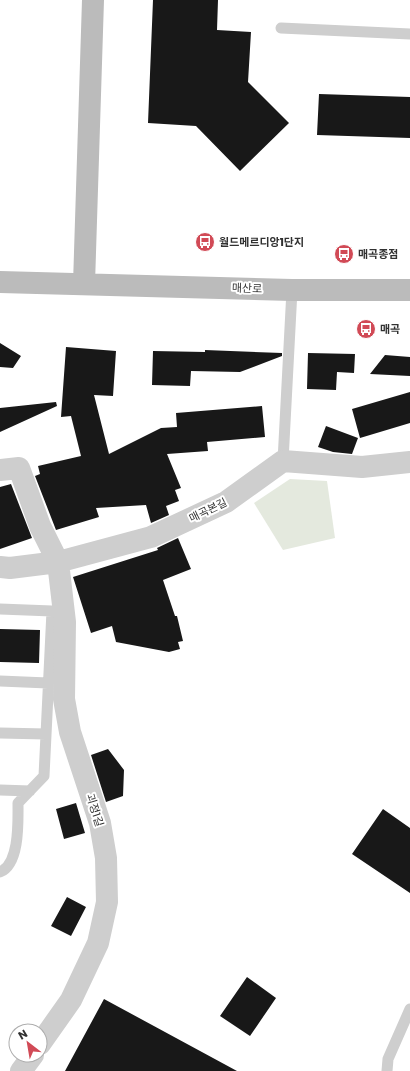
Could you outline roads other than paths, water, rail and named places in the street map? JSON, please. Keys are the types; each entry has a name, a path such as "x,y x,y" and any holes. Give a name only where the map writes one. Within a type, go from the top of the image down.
{"street":[{"path":"84,284 93,0"},
{"name":"매산로","path":"0,282 292,290 410,290"},
{"path":"283,461 362,467 410,462"},
{"name":"매곡본길","path":"0,567 10,568 58,562 151,537 226,502 283,461"},
{"name":"괴정1길","path":"0,470 19,468 40,526 58,562 65,622 64,699 70,732 100,822 106,858 107,902 98,944 71,1000 48,1033"}],"lane":[{"path":"281,28 410,34"},
{"path":"283,461 292,290"},
{"path":"0,609 52,611 44,776 18,803 17,848 4,870 0,872"},
{"path":"0,681 48,683"},
{"path":"0,733 46,734"},
{"path":"0,790 30,791"},
{"path":"388,1071 388,1059 410,1009"}],"place":[{"name":"월드메르디앙1단지","path":"205,242"},
{"name":"매곡종점","path":"344,254"},
{"name":"매곡","path":"366,329"}]}
